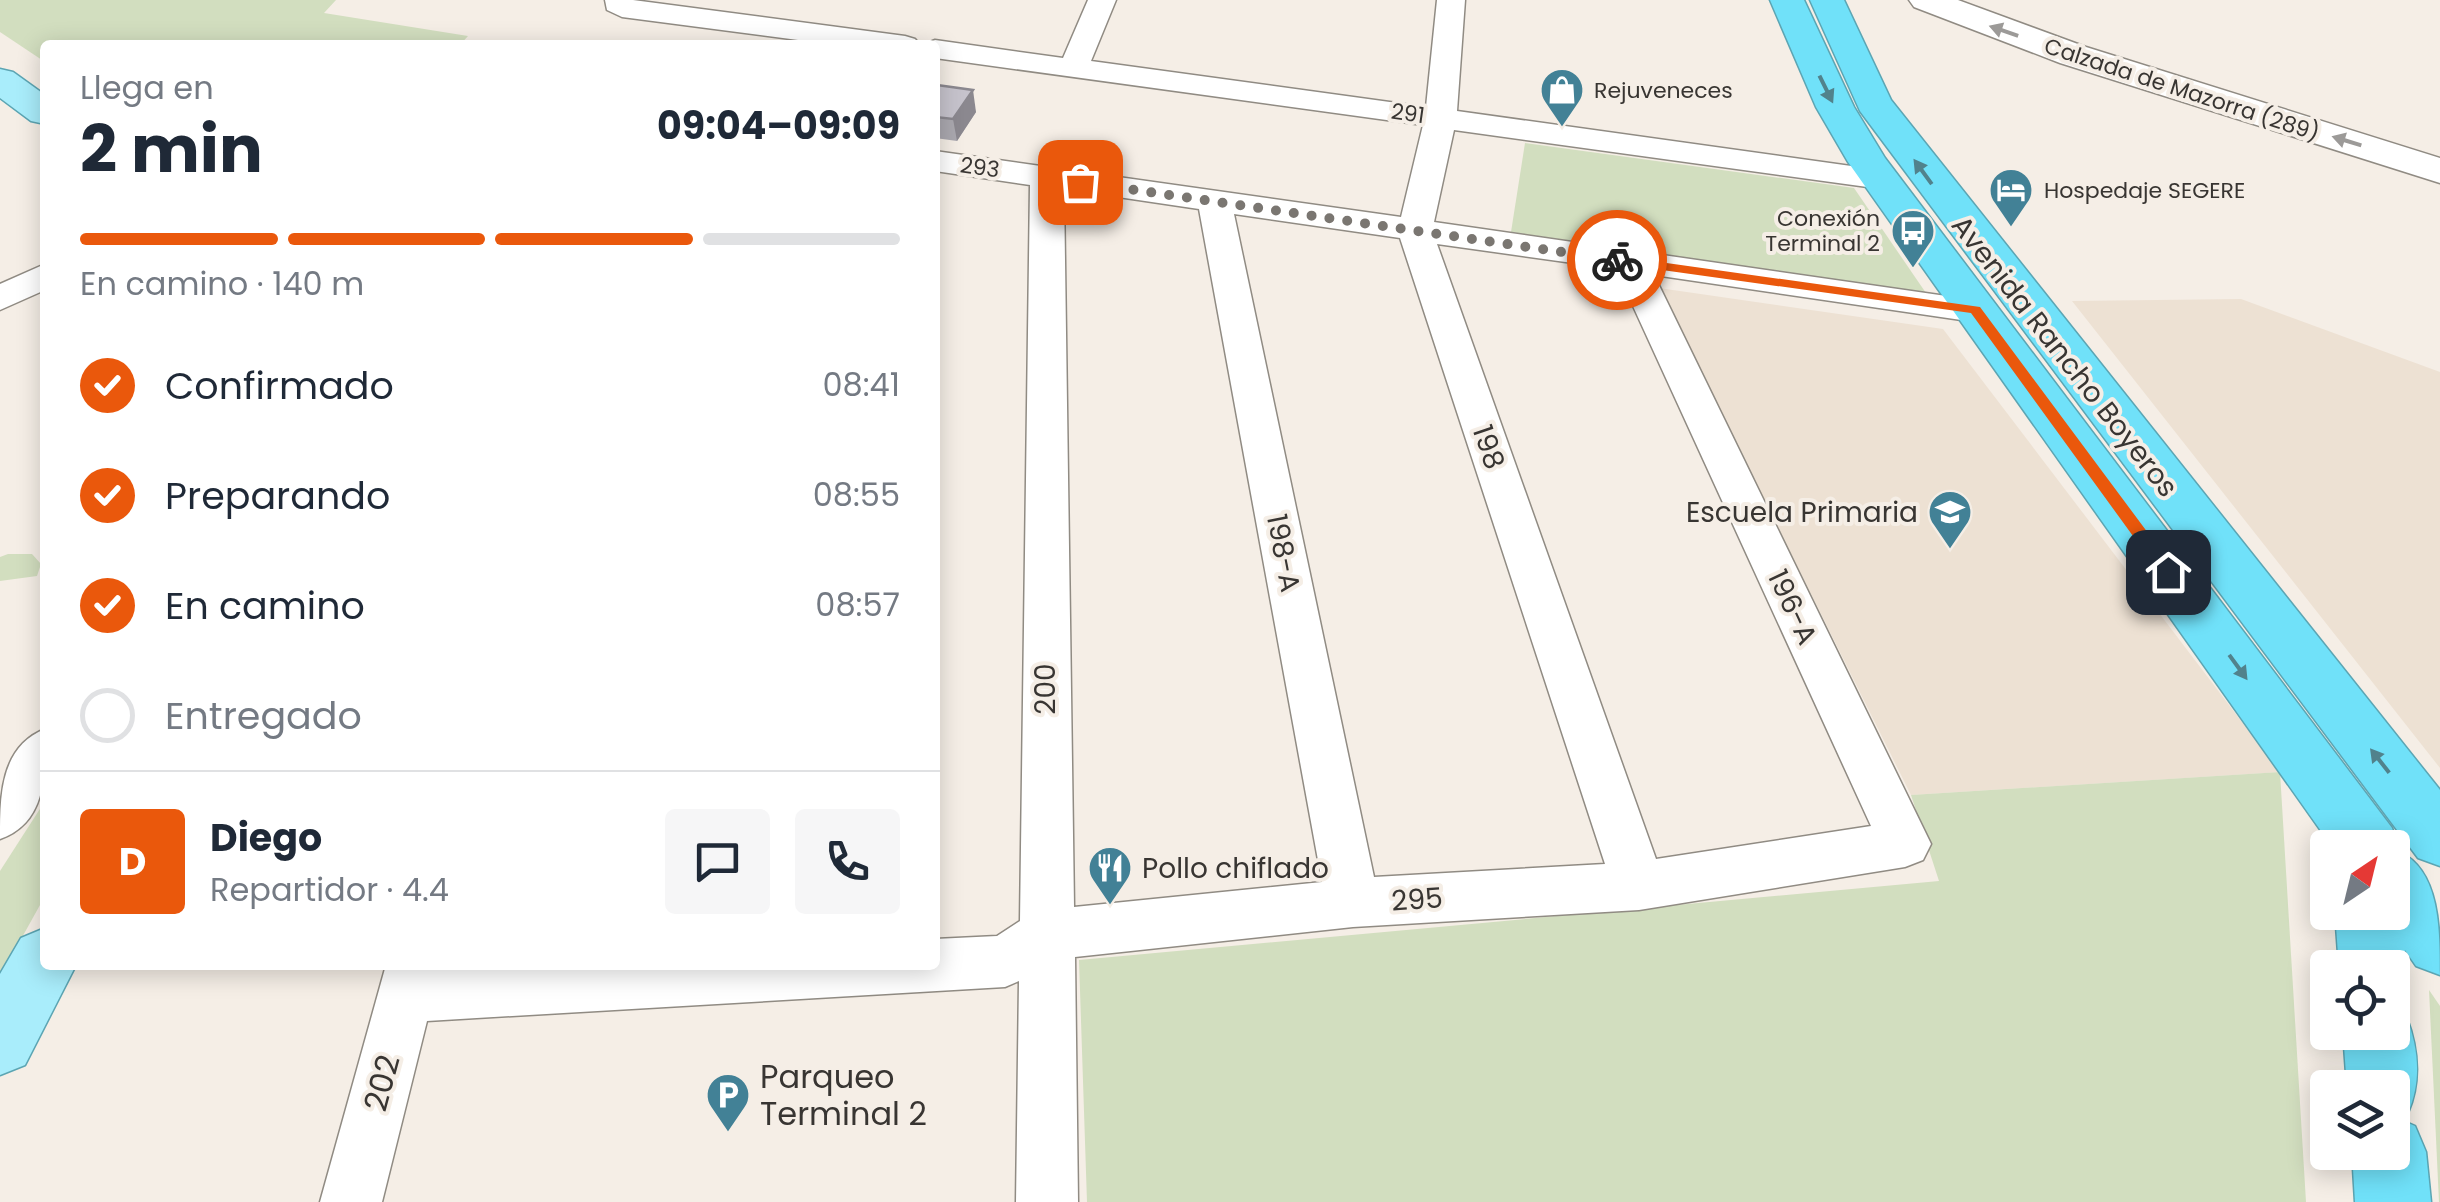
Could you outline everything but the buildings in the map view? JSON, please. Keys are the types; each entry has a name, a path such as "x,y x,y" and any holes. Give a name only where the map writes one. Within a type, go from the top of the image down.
{"highway":[{"name":"Avenida Rancho Boyeros","path":"1786,0 1836,107 1882,179 2356,830"},
{"name":"Avenida Rancho Boyeros","path":"1826,0 1873,103 2440,838"},
{"name":"Avenida Rancho Boyeros","path":"2410,903 2440,944"},
{"path":"2390,1170 2393,1202"}],"main road":[{"path":"0,80 40,109"},
{"path":"0,1041 40,969"}],"street":[{"path":"743,35 770,0"},
{"path":"1074,66 1102,0"},
{"path":"1415,231 1441,118 1451,0"},
{"name":"Calzada de Mazorra (289)","path":"1926,0 2073,55 2440,170"},
{"path":"619,3 743,35 824,40"},
{"name":"291","path":"940,50 1882,179"},
{"name":"293","path":"940,161 1975,310"},
{"name":"200","path":"1047,177 1047,1202"},
{"name":"198-A","path":"1215,202 1353,904"},
{"name":"198","path":"1415,231 1639,886"},
{"name":"196-A","path":"1630,262 1904,844"},
{"path":"0,299 40,279"},
{"path":"0,817 40,757"},
{"name":"295","path":"940,964 1005,961 1045,934 1353,904 1639,886 1904,844"},
{"path":"410,980 726,970"},
{"name":"202","path":"350,1202 410,980"}],"shaded area":[{"name":"Escuela Primaria","path":"1659,288 1943,329 2280,772 1911,795"},
{"path":"2241,299 2440,372 2440,768 2072,301"}],"green space":[{"path":"0,0 336,0 324,13 468,36 464,40 40,40 40,59 0,32"},
{"path":"1525,143 1854,188 1926,293 1511,232"},
{"path":"32,554 40,563 37,576 0,581 0,557"},
{"path":"2280,772 2306,1202 1087,1202 1079,960 1939,881 1911,795"},
{"path":"40,809 40,905 0,977 0,871"},
{"path":"2429,990 2440,1006 2440,1202 2439,1202"}],"way so far":[{"path":"1080,182 1617,260"}],"place":[{"name":"Rejuveneces","path":"1562,128"},
{"name":"Hospedaje SEGERE","path":"2011,228"},
{"name":"Conexión Terminal 2","path":"1913,269"},
{"name":"Escuela Primaria","path":"1950,550"},
{"name":"Pollo chiflado","path":"1110,906"},
{"name":"Parqueo Terminal 2","path":"728,1133"}],"route":[{"path":"1617,260 1975,310 2168,572"}]}
